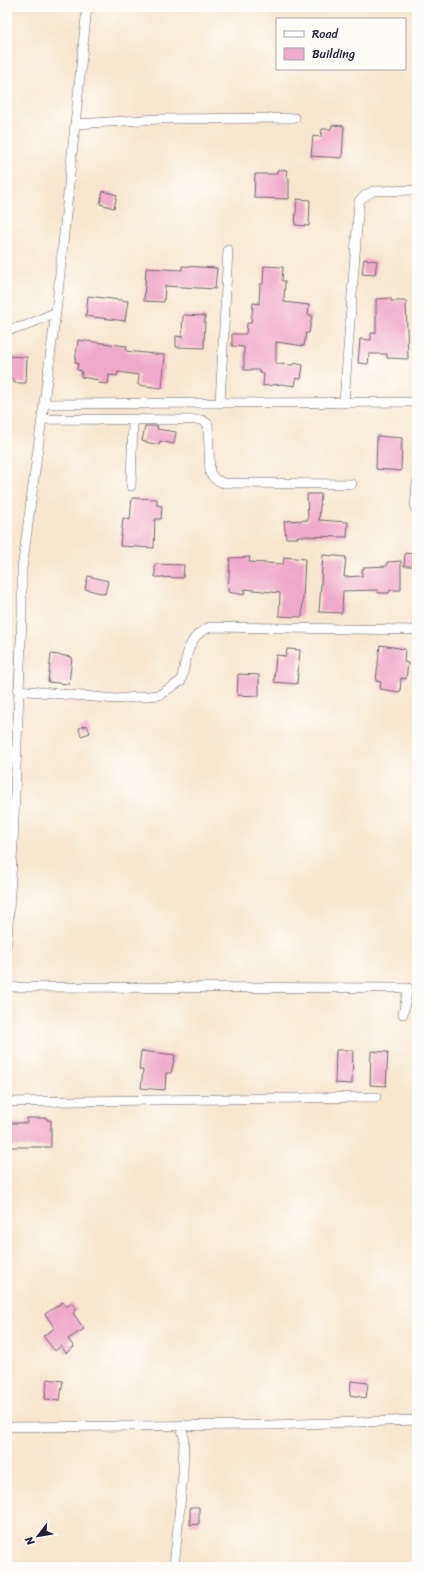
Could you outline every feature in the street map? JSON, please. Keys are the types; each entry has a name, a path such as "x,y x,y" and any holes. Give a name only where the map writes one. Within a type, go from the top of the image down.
{"street":[{"path":"7,942 13,844 22,615 22,569 56,312 87,7"},
{"path":"76,124 159,119 295,118"},
{"path":"344,402 359,201 373,191 417,190"},
{"path":"220,403 228,250"},
{"path":"7,330 25,326 56,312"},
{"path":"44,404 417,402"},
{"path":"42,419 206,421 208,424 210,473 215,479 222,482 352,484"},
{"path":"131,486 133,420"},
{"path":"415,508 417,483"},
{"path":"18,690 116,699 159,695 181,681 192,640 200,631 210,627 417,630"},
{"path":"7,987 408,988 403,1014"},
{"path":"7,1102 376,1097"},
{"path":"7,1427 341,1424 417,1420"},
{"path":"174,1567 183,1474 184,1438 181,1425"}],"building":[{"path":"332,125 344,126 342,158 311,156 313,136 321,137 322,129 331,129"},
{"path":"277,170 287,170 286,178 289,178 289,199 254,198 255,174 277,174"},
{"path":"103,191 117,195 114,208 100,204"},
{"path":"297,199 310,200 309,226 295,225"},
{"path":"364,259 377,261 375,275 362,274"},
{"path":"182,266 217,268 215,289 165,286 164,302 144,301 146,268 182,270"},
{"path":"264,266 283,267 282,281 285,281 284,302 309,305 308,315 312,315 309,333 306,333 304,346 276,342 276,364 293,365 294,363 303,365 301,379 296,378 295,386 282,384 263,386 264,374 260,373 260,370 244,370 244,347 232,346 232,334 246,334 247,323 251,323 253,303 259,304 260,284 263,284"},
{"path":"88,296 128,301 125,321 86,316"},
{"path":"391,298 391,301 406,301 408,359 387,358 387,354 369,354 368,364 358,363 360,339 371,340 371,333 376,333 376,299"},
{"path":"183,315 205,316 204,348 176,347 176,336 182,337"},
{"path":"78,340 127,346 126,351 165,355 162,388 138,385 139,375 118,372 117,376 109,375 108,384 98,383 99,380 81,377 82,371 77,370 78,363 75,363"},
{"path":"7,356 27,357 26,383 14,383 14,379 7,379"},
{"path":"145,426 158,426 157,429 176,432 174,444 160,441 159,445 142,441"},
{"path":"377,436 402,438 401,471 376,469"},
{"path":"307,494 321,494 319,520 348,522 347,537 297,536 298,538 286,538 284,521 308,520"},
{"path":"132,498 157,499 157,505 162,506 161,519 155,519 154,548 120,546 123,518 130,520"},
{"path":"405,553 414,554 413,566 404,566"},
{"path":"323,555 346,557 344,577 362,576 362,569 364,569 364,567 387,566 387,562 401,561 401,590 390,590 389,593 378,593 378,590 343,591 342,613 319,612"},
{"path":"250,557 249,562 283,564 284,557 305,559 302,617 279,616 280,593 245,589 244,595 228,592 230,558"},
{"path":"155,564 184,565 183,578 155,577"},
{"path":"88,576 108,581 105,594 85,589"},
{"path":"380,645 405,649 404,662 408,663 406,679 401,678 400,692 380,689 381,682 376,681"},
{"path":"287,649 300,650 297,684 274,682 276,655 286,656"},
{"path":"51,654 72,657 69,684 48,682"},
{"path":"238,674 259,675 259,696 237,695"},
{"path":"87,725 90,733 81,736 79,728"},
{"path":"336,1050 353,1050 352,1084 335,1083"},
{"path":"141,1051 175,1055 171,1073 166,1073 165,1090 141,1088 143,1070 139,1070"},
{"path":"371,1051 388,1052 386,1086 370,1085"},
{"path":"27,1118 47,1118 47,1120 51,1120 51,1147 10,1147 10,1144 7,1144 7,1123 27,1123"},
{"path":"63,1302 66,1307 72,1303 77,1310 73,1313 84,1329 68,1339 74,1347 66,1353 61,1346 55,1351 43,1336 55,1328 45,1314"},
{"path":"47,1379 63,1381 60,1400 45,1399"},
{"path":"351,1381 368,1383 366,1398 350,1395"},
{"path":"190,1507 199,1507 199,1524 190,1525"}]}
